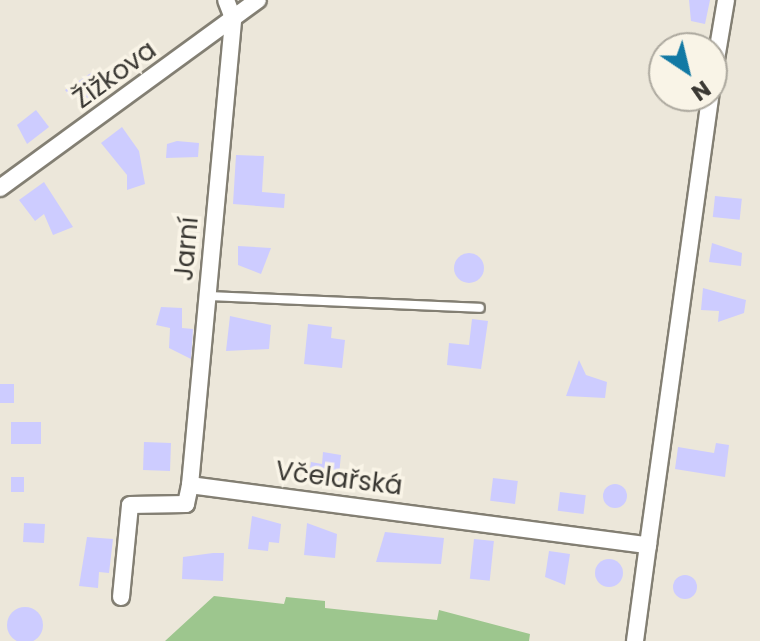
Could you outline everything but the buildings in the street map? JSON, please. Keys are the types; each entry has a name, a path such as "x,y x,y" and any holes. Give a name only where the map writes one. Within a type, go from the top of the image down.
{"street":[{"path":"226,0 233,18"},
{"name":"Žižkova","path":"0,188 258,0"},
{"path":"721,32 726,0"},
{"name":"Jarní","path":"190,485 233,18"},
{"path":"635,641 708,112"},
{"path":"121,597 130,505 186,504 190,485"},
{"name":"Včelařská","path":"190,485 648,545"}],"lane":[{"path":"207,296 480,308"}],"green space":[{"path":"214,596 284,604 286,597 325,601 325,608 437,620 439,610 530,634 529,641 165,641"}]}
